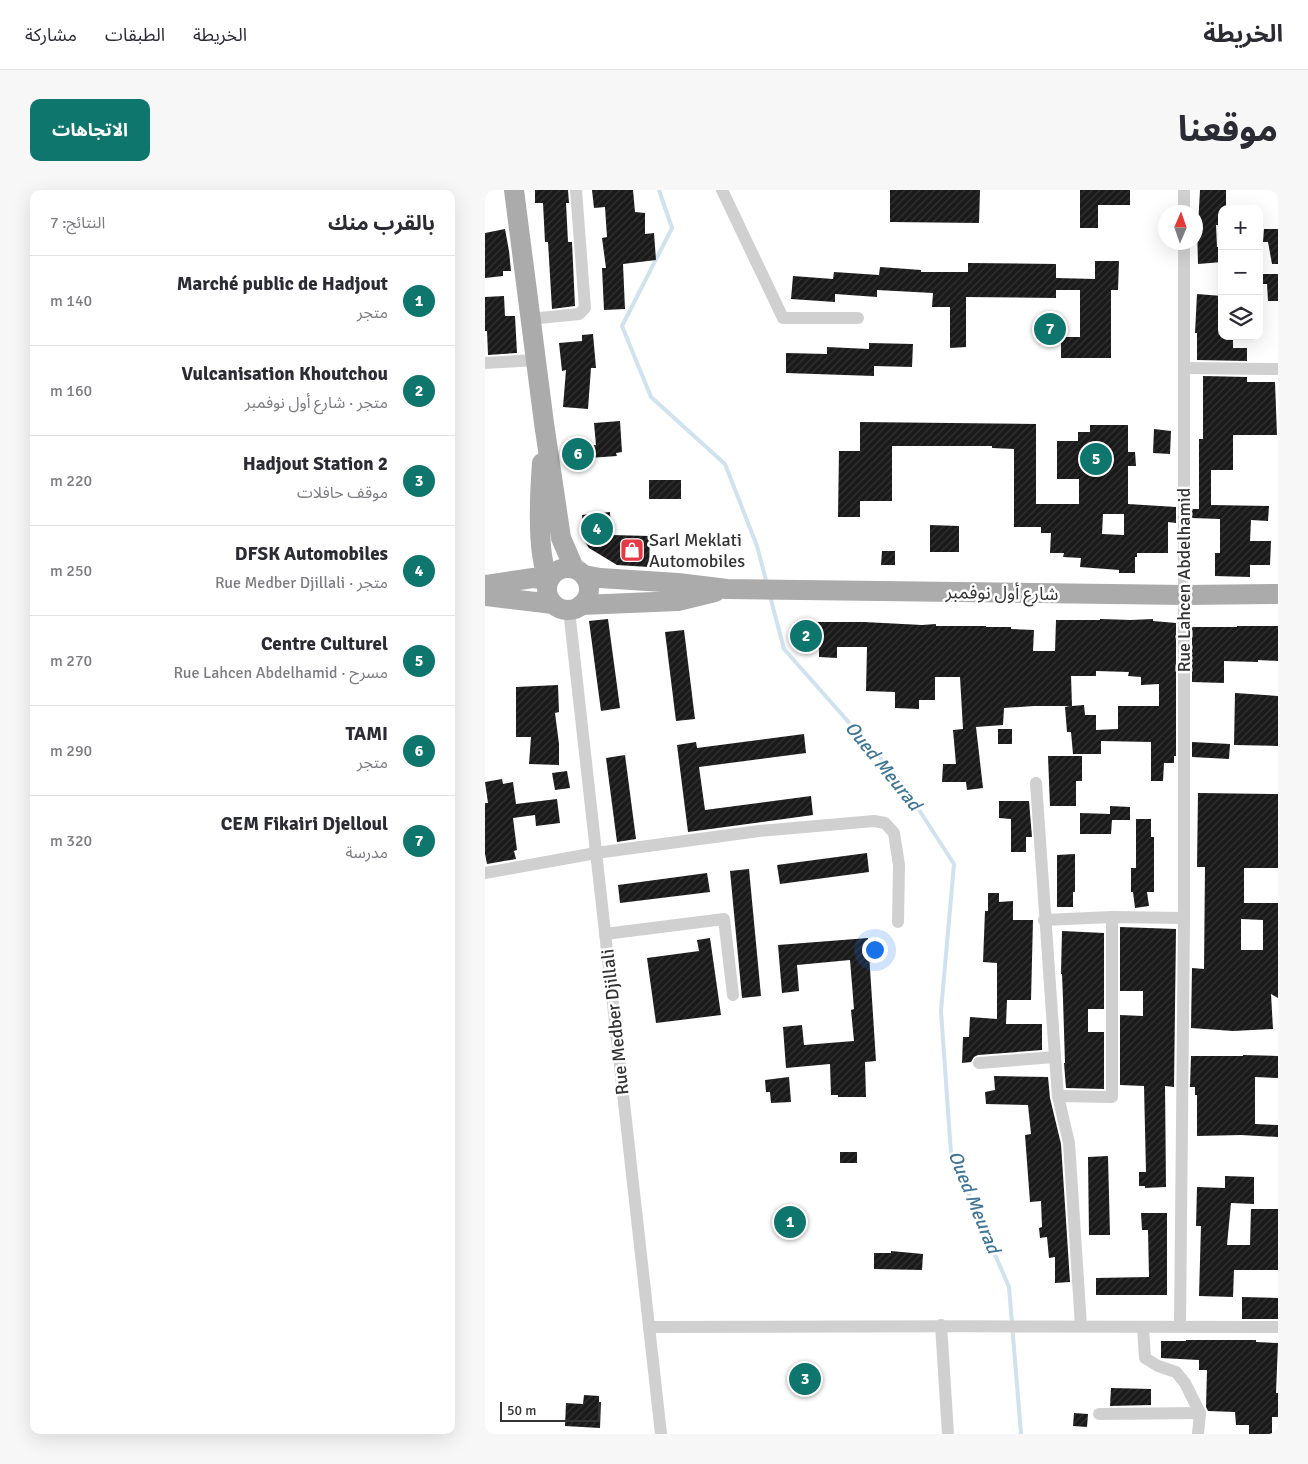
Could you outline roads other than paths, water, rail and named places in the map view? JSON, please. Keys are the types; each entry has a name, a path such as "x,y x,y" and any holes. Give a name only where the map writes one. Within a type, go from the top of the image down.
{"main road":[{"path":"514,190 543,423 561,538 589,587 588,593 568,606"},
{"path":"543,423 540,497 542,551 545,573 549,580"},
{"path":"568,606 547,593 551,575 562,568 599,578 678,583 732,589"},
{"path":"485,585 533,578 549,580"},
{"path":"485,596 568,606 678,601 732,589"},
{"name":"شارع أول نوفمبر","path":"732,589 1185,595 1278,594"}],"street":[{"path":"530,319 579,314 585,308 576,190"},
{"path":"722,190 783,318 858,318"},
{"path":"1184,190 1184,205"},
{"name":"Rue Lahcen Abdelhamid","path":"1180,1326 1184,918 1184,250"},
{"path":"485,363 535,360"},
{"path":"1184,368 1278,369"},
{"name":"Rue Medber Djillali","path":"568,606 661,1434"},
{"path":"1036,782 1044,920 1058,1096 1069,1143 1077,1326"},
{"path":"485,873 596,853 759,831 874,821 885,823 894,833 899,865 898,922"},
{"path":"1058,1096 1111,1096 1111,918"},
{"path":"1044,920 1184,918"},
{"path":"605,934 724,919 733,996"},
{"path":"979,1063 1055,1057"},
{"path":"941,1325 947,1434"},
{"path":"649,1326 1278,1327"},
{"path":"1143,1328 1145,1358 1158,1366 1176,1372 1185,1383 1200,1413 1198,1434"},
{"path":"1099,1414 1200,1413"}],"waterway":[{"name":"Oued Meurad","path":"659,190 672,228 622,326 651,397 725,464 757,546 767,584"},
{"name":"Oued Meurad","path":"770,596 784,649 899,779 954,864 941,1011 951,1153 1009,1287 1021,1434"}],"place":[{"name":"CEM Fikairi Djelloul","path":"1050,329"},
{"name":"TAMI","path":"578,454"},
{"name":"Centre Culturel","path":"1096,459"},
{"name":"DFSK Automobiles","path":"597,529"},
{"name":"Sarl Meklati Automobiles","path":"632,550"},
{"name":"Vulcanisation Khoutchou","path":"806,636"},
{"name":"Marché public de Hadjout","path":"790,1222"},
{"name":"Hadjout Station 2","path":"805,1379"}]}
